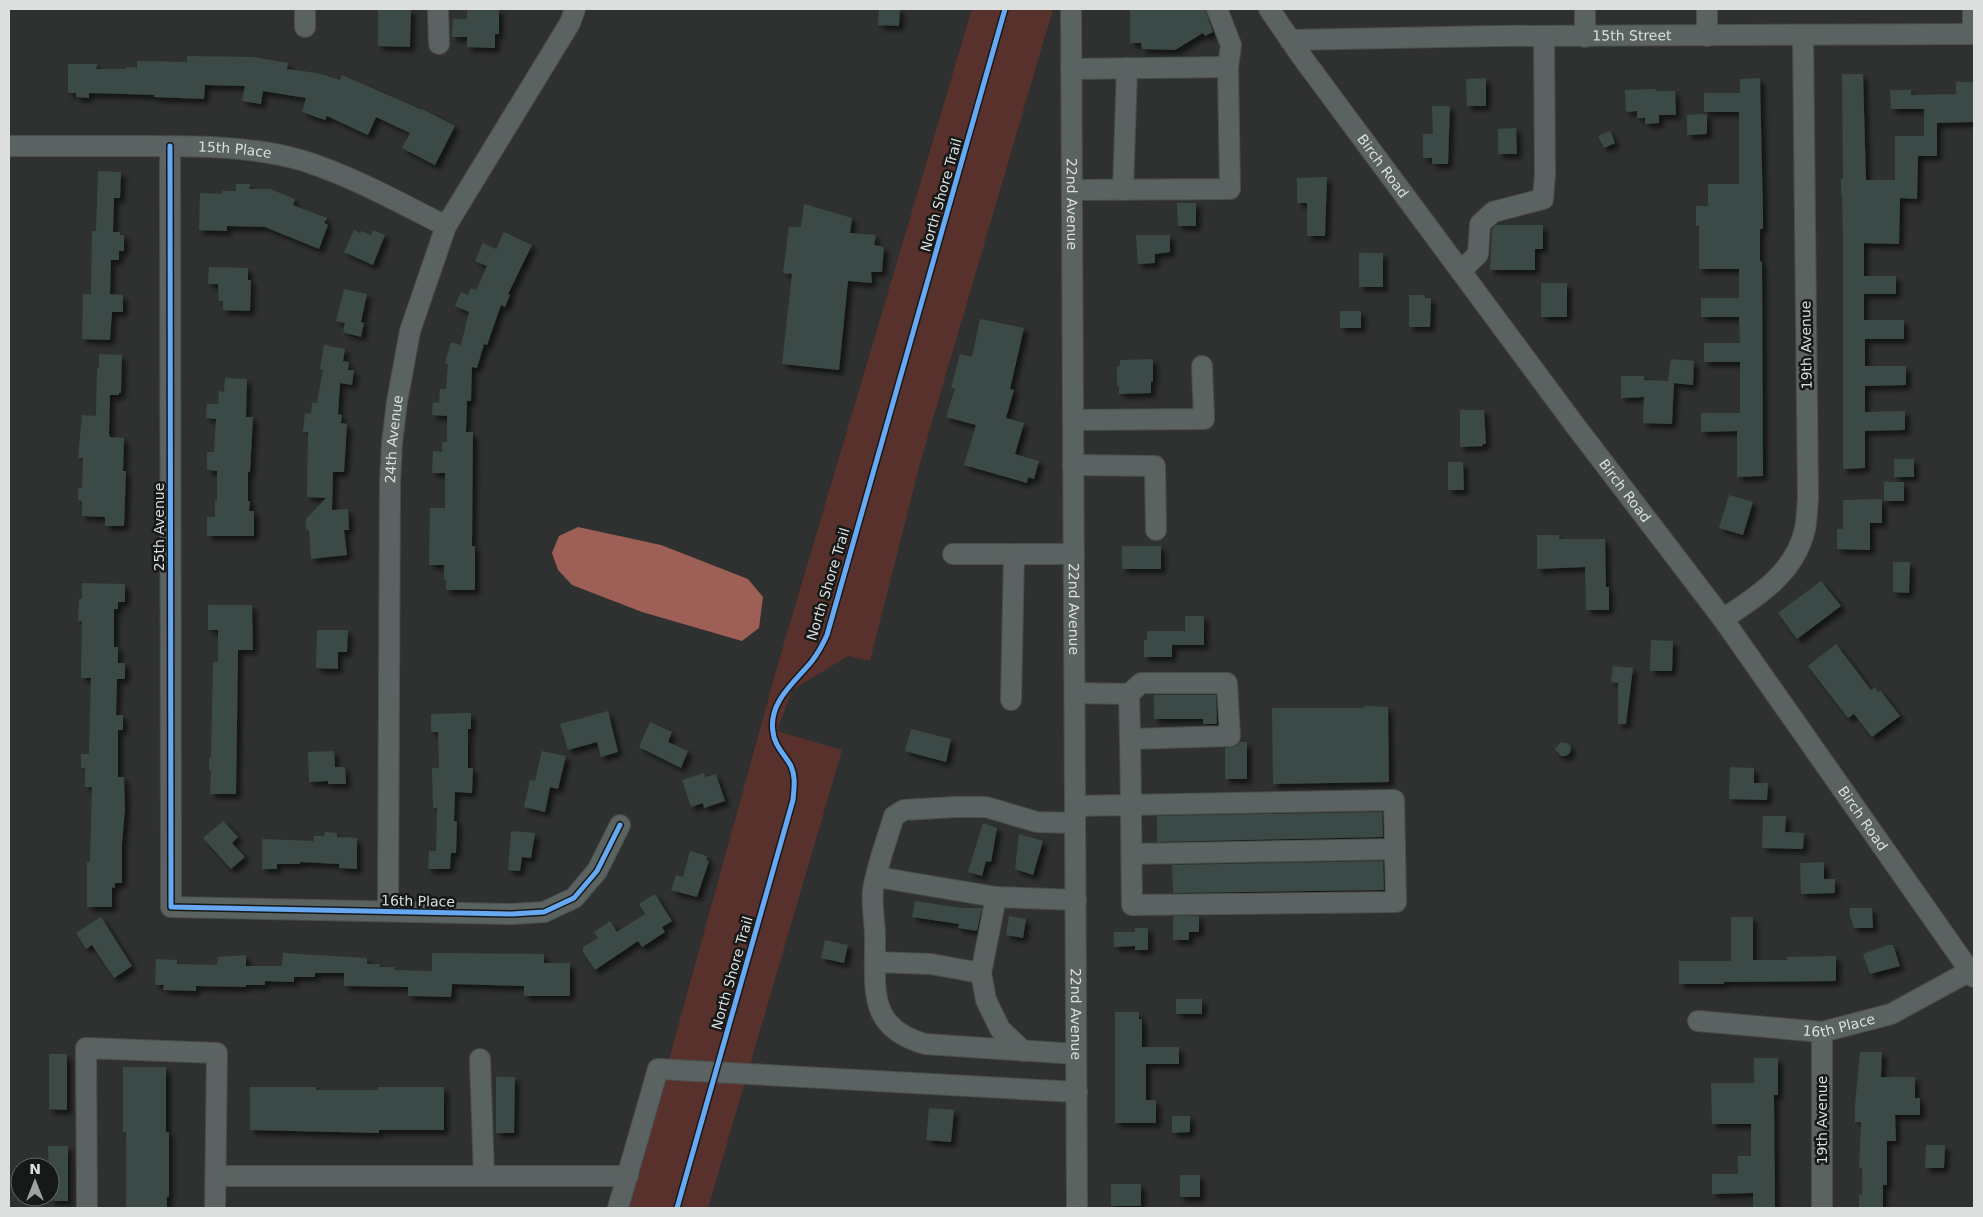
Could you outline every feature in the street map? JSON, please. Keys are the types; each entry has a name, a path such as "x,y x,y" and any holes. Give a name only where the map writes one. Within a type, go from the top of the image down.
{"street":[{"path":"438,9 439,44"},
{"name":"24th Avenue","path":"388,911 392,443 401,375 410,331 446,226 570,23 575,9"},
{"name":"22nd Avenue","path":"1071,9 1077,1208"},
{"path":"1072,190 1230,189 1228,67 1231,45 1217,9"},
{"name":"Birch Road","path":"1270,9 1290,40 1574,424 1723,619 1972,974"},
{"path":"1585,9 1585,37"},
{"path":"1707,9 1707,36"},
{"path":"1973,9 1974,34"},
{"name":"15th Street","path":"1290,40 1544,36 1974,34"},
{"path":"1461,271 1478,254 1480,224 1493,212 1543,199 1545,174 1544,36"},
{"name":"19th Avenue","path":"1723,619 1771,586 1792,559 1804,530 1808,498 1803,36"},
{"path":"1071,69 1228,67"},
{"path":"1123,190 1127,68"},
{"name":"15th Place","path":"9,146 170,146 233,148 271,153 304,161 337,173 446,226"},
{"name":"25th Avenue","path":"170,146 171,907"},
{"path":"1073,420 1204,419 1202,366"},
{"path":"1073,465 1155,466 1156,530"},
{"path":"953,554 1074,554"},
{"path":"1012,700 1014,554"},
{"path":"1075,693 1129,694 1141,684 1227,683 1230,736 1130,738"},
{"path":"1076,1054 926,1044 908,1039 892,1029 881,1013 875,995 873,891 894,816 904,810 986,807 1038,822 1131,805 1394,800 1396,902 1132,905 1132,854 1131,805 1130,738 1129,694"},
{"name":"16th Place","path":"171,907 512,914 544,912 574,898 597,871 620,825"},
{"path":"1132,854 1395,849"},
{"path":"877,877 996,897 1076,900"},
{"path":"996,897 981,972 986,1000 1000,1029 1023,1051"},
{"path":"875,962 932,964 981,972"},
{"name":"16th Place","path":"1698,1021 1822,1032 1891,1014 1972,974"},
{"name":"19th Avenue","path":"1822,1032 1822,1208"},
{"path":"87,1208 86,1048 217,1053 215,1208"},
{"path":"480,1059 484,1176"},
{"path":"618,1208 658,1069 1077,1092"},
{"path":"216,1176 628,1176"}],"shaded area":[{"path":"972,9 1053,9 922,456 870,661 848,656 792,690 777,731 842,750 708,1208 628,1208 780,657"},
{"path":"578,527 661,545 748,579 763,597 759,628 742,641 642,612 572,585 558,570 552,553 559,536"}],"building":[{"path":"378,9 411,9 410,47 378,46"},
{"path":"467,9 499,9 499,34 495,34 495,48 467,47 467,37 452,37 453,19 467,19"},
{"path":"879,9 900,9 899,26 878,25"},
{"path":"1130,9 1205,9 1213,32 1205,36 1203,33 1175,50 1142,49 1141,43 1130,43"},
{"path":"187,56 253,57 288,63 287,69 317,73 340,80 342,75 422,109 455,126 435,165 402,148 410,133 376,117 368,135 327,116 325,120 302,112 306,98 263,91 261,104 242,101 245,86 205,85 204,99 89,93 89,98 76,97 76,93 68,93 68,64 97,64 96,69 126,69 126,67 137,68 137,61 187,62"},
{"path":"1842,74 1863,74 1866,180 1895,180 1895,136 1924,136 1924,109 1891,109 1890,90 1911,90 1911,95 1956,94 1956,82 1974,82 1974,122 1937,123 1937,156 1918,156 1917,199 1900,198 1899,244 1864,243 1864,276 1896,276 1896,294 1864,294 1864,320 1904,320 1904,339 1865,339 1865,366 1906,366 1906,385 1865,386 1865,412 1905,411 1905,430 1865,431 1865,468 1843,469 1843,238 1841,194 1841,179 1843,179"},
{"path":"1486,78 1486,106 1467,106 1466,79"},
{"path":"1760,78 1763,215 1763,229 1760,229 1760,262 1762,261 1763,476 1737,477 1737,431 1701,432 1701,413 1740,413 1740,362 1704,362 1704,343 1740,343 1739,317 1701,317 1701,298 1739,298 1739,269 1699,269 1699,226 1696,226 1696,206 1708,206 1708,184 1739,184 1739,112 1704,112 1704,93 1740,93 1740,79"},
{"path":"1656,89 1656,91 1675,91 1676,115 1659,115 1659,123 1645,124 1645,118 1637,118 1637,111 1626,112 1625,90"},
{"path":"1432,106 1450,106 1448,164 1432,164 1432,158 1423,158 1423,134 1433,134"},
{"path":"1707,114 1707,134 1687,135 1687,115"},
{"path":"1516,128 1517,154 1498,154 1498,129"},
{"path":"1610,131 1615,143 1604,148 1598,136"},
{"path":"98,171 121,172 120,198 114,198 113,232 120,232 120,235 124,235 124,251 119,251 119,260 111,260 110,294 123,295 123,312 112,312 110,340 82,339 83,294 91,294 92,231 96,231"},
{"path":"1327,177 1325,236 1307,236 1307,203 1297,203 1297,178"},
{"path":"236,184 250,184 249,189 270,189 295,199 293,205 327,218 324,223 328,225 319,249 265,227 227,226 227,231 199,230 200,193 222,194 222,191 236,191"},
{"path":"1177,203 1196,203 1196,226 1178,226"},
{"path":"804,204 852,218 850,233 876,235 874,245 884,247 882,272 871,272 872,283 848,281 839,370 782,364 792,274 783,273 789,227 801,227"},
{"path":"1496,225 1543,225 1543,249 1535,249 1535,270 1490,270 1492,230"},
{"path":"354,230 371,235 373,230 385,235 373,265 344,252"},
{"path":"504,232 532,245 508,294 510,295 505,307 501,305 487,345 484,344 477,368 472,367 471,401 467,401 466,432 473,432 472,546 475,546 475,590 446,590 444,565 429,565 430,508 445,508 445,473 432,473 433,451 442,452 442,442 447,442 447,416 432,415 433,402 439,403 440,389 446,389 448,364 445,363 451,342 461,345 469,312 455,306 461,292 468,295 471,288 476,290 487,266 475,261 483,243 496,249"},
{"path":"1136,235 1170,235 1170,252 1155,254 1155,263 1138,264"},
{"path":"1359,253 1383,253 1383,287 1359,287"},
{"path":"209,267 248,268 248,280 251,280 250,311 223,310 223,301 219,301 218,284 208,284"},
{"path":"1541,283 1567,283 1567,317 1541,317"},
{"path":"344,289 367,294 361,322 364,323 361,337 343,332 345,323 336,321"},
{"path":"1409,295 1425,295 1425,298 1431,298 1430,327 1409,327"},
{"path":"1340,311 1361,311 1361,328 1340,328"},
{"path":"980,319 1024,328 1010,389 1014,390 1006,418 1024,423 1015,454 1039,461 1034,479 1028,477 1027,483 964,465 976,425 946,417 955,389 951,388 960,354 972,357"},
{"path":"324,345 345,349 343,361 349,362 348,370 354,370 352,385 340,383 338,414 342,415 341,423 347,424 344,472 333,472 332,510 348,509 349,530 344,530 347,555 311,559 306,519 326,498 307,497 308,432 303,432 305,413 311,414 312,403 317,403 323,370 320,369"},
{"path":"99,354 122,355 121,393 119,395 110,395 109,434 110,437 124,438 123,471 126,471 124,526 105,526 105,517 82,516 82,501 78,500 78,488 82,488 83,458 78,458 82,415 96,416"},
{"path":"1153,359 1151,393 1119,394 1117,366 1120,366 1120,360"},
{"path":"1671,359 1694,361 1693,385 1674,383 1672,424 1643,423 1644,397 1621,398 1621,376 1644,376 1644,380 1668,381"},
{"path":"225,378 247,379 246,417 253,417 250,472 248,472 248,501 250,501 249,511 254,511 254,536 207,536 207,517 215,517 217,471 207,470 207,452 214,452 216,419 206,418 207,404 218,404 219,391 224,392"},
{"path":"1460,410 1484,410 1486,444 1483,444 1483,446 1460,447"},
{"path":"1894,459 1914,459 1914,477 1894,477"},
{"path":"1448,462 1463,462 1464,490 1448,490"},
{"path":"1884,482 1904,482 1904,501 1884,501"},
{"path":"1729,495 1753,502 1743,535 1719,528"},
{"path":"1882,499 1882,523 1870,523 1870,550 1837,549 1837,529 1843,529 1843,500"},
{"path":"1537,535 1559,535 1559,539 1605,539 1606,587 1609,587 1609,610 1586,610 1585,567 1537,569"},
{"path":"1122,546 1161,546 1161,569 1122,569"},
{"path":"1893,562 1910,562 1909,593 1893,592"},
{"path":"1821,581 1841,606 1797,639 1778,613"},
{"path":"82,583 125,584 125,602 118,602 118,609 114,609 114,647 118,647 118,663 125,663 125,679 117,679 116,715 123,715 123,730 118,730 118,777 124,777 125,809 122,844 122,883 115,883 115,888 112,887 112,907 87,907 87,862 90,862 92,787 85,787 85,768 81,768 81,754 89,754 91,678 81,678 82,621 78,621 79,599 82,599"},
{"path":"208,605 252,605 253,650 238,650 236,794 210,794 211,770 209,770 209,758 211,758 213,662 218,662 218,630 208,630"},
{"path":"1185,616 1204,616 1204,645 1172,645 1172,657 1144,657 1144,640 1147,640 1147,631 1185,631"},
{"path":"317,630 348,630 347,652 338,652 338,669 316,668"},
{"path":"1651,640 1673,641 1672,671 1650,671"},
{"path":"1836,644 1871,690 1875,687 1878,692 1880,690 1900,716 1872,737 1854,714 1848,718 1808,666"},
{"path":"1613,666 1633,668 1626,724 1618,724 1618,683 1611,682"},
{"path":"1154,695 1216,695 1217,724 1203,724 1203,719 1154,719"},
{"path":"1364,706 1388,707 1389,782 1273,784 1272,708 1364,708"},
{"path":"608,711 618,752 601,757 597,742 568,750 560,724"},
{"path":"471,713 471,729 468,729 468,768 473,768 472,793 455,792 454,821 457,821 456,853 451,853 450,869 428,869 429,851 436,851 437,808 433,808 432,768 439,768 438,732 431,732 431,714"},
{"path":"650,722 672,732 668,742 688,751 681,768 639,747"},
{"path":"911,729 951,739 946,762 905,751"},
{"path":"1240,742 1247,742 1247,779 1225,779 1225,748 1236,746"},
{"path":"1561,742 1567,743 1571,747 1570,753 1566,756 1561,756 1555,749"},
{"path":"334,751 335,767 345,767 346,784 328,784 328,781 309,782 308,752"},
{"path":"542,751 566,756 558,789 550,787 545,812 524,807 530,780 535,781"},
{"path":"1730,767 1754,768 1754,783 1768,783 1767,800 1729,799"},
{"path":"704,773 705,777 716,774 725,801 704,808 703,803 691,807 682,780"},
{"path":"1382,812 1383,837 1157,842 1157,816"},
{"path":"1763,816 1786,816 1785,832 1804,833 1803,849 1762,848"},
{"path":"223,821 238,837 232,843 245,857 231,869 203,838"},
{"path":"983,823 997,828 991,862 986,861 982,876 968,872"},
{"path":"511,831 535,833 531,858 522,857 520,871 508,870"},
{"path":"325,832 337,833 337,837 357,838 357,869 339,868 339,864 300,862 300,864 277,864 277,869 262,869 262,839 314,841 314,836 324,836"},
{"path":"1019,834 1043,841 1033,875 1015,869"},
{"path":"690,851 707,856 706,860 709,861 697,897 671,890 676,875 683,877"},
{"path":"1383,861 1384,890 1173,893 1172,865"},
{"path":"1824,862 1824,879 1835,879 1835,893 1801,894 1800,863"},
{"path":"655,894 672,921 662,927 665,932 642,947 638,941 595,970 583,952 583,947 598,938 594,932 610,921 617,932 645,914 639,904"},
{"path":"915,901 962,908 982,908 977,931 958,928 959,924 912,917"},
{"path":"1850,908 1872,908 1873,928 1854,928 1850,916"},
{"path":"1009,916 1026,919 1023,938 1006,935"},
{"path":"1173,916 1199,916 1199,932 1189,932 1189,940 1173,940"},
{"path":"101,917 132,966 114,978 92,945 86,949 76,933"},
{"path":"1731,917 1753,917 1753,960 1787,960 1787,957 1836,956 1836,981 1679,984 1679,961 1731,961"},
{"path":"1135,928 1148,928 1148,950 1135,950 1135,946 1114,947 1114,932 1135,932"},
{"path":"825,940 848,945 844,963 821,958"},
{"path":"1893,945 1900,966 1870,974 1863,954"},
{"path":"283,953 367,958 367,964 380,964 379,967 395,967 395,970 432,971 432,953 544,954 544,963 570,963 570,996 524,996 524,986 452,984 451,997 408,996 408,987 344,986 344,973 315,973 315,977 294,977 294,982 265,981 265,985 246,985 246,987 196,986 196,991 163,990 164,985 155,985 156,959 177,960 177,964 217,965 218,957 246,955 246,966 282,966"},
{"path":"1176,999 1202,999 1202,1014 1176,1014"},
{"path":"1115,1012 1139,1012 1139,1019 1142,1019 1142,1047 1179,1047 1179,1064 1146,1064 1146,1100 1156,1100 1156,1123 1115,1123"},
{"path":"1860,1052 1882,1052 1881,1077 1915,1077 1915,1098 1920,1098 1920,1115 1895,1115 1896,1141 1887,1141 1887,1185 1883,1185 1883,1208 1859,1208 1859,1195 1862,1195 1862,1168 1859,1168 1861,1122 1855,1122 1855,1105"},
{"path":"49,1054 67,1054 67,1110 49,1109"},
{"path":"1754,1058 1778,1058 1778,1095 1774,1095 1775,1208 1753,1208 1753,1193 1712,1194 1712,1174 1738,1174 1738,1156 1751,1156 1751,1124 1712,1124 1711,1083 1754,1083"},
{"path":"123,1067 166,1067 166,1132 169,1132 169,1197 167,1197 167,1208 126,1208 126,1132 123,1132"},
{"path":"496,1077 515,1077 514,1133 496,1133"},
{"path":"250,1087 316,1087 316,1090 378,1090 378,1087 444,1087 444,1130 379,1130 379,1133 250,1130"},
{"path":"929,1108 954,1110 951,1142 926,1140"},
{"path":"1172,1116 1190,1116 1190,1132 1172,1133"},
{"path":"1926,1145 1945,1145 1944,1168 1925,1168"},
{"path":"48,1146 68,1146 68,1201 60,1201 60,1157 48,1157"},
{"path":"1180,1175 1200,1175 1200,1197 1180,1197"},
{"path":"1111,1184 1141,1184 1141,1206 1111,1206"}],"cycle path":[{"name":"North Shore Trail","path":"677,1208 793,800 794,774 774,737 773,721 775,711 784,693 814,658 827,635 1005,9"},
{"path":"170,146 171,907 512,914 544,912 574,898 597,871 620,825"}]}
